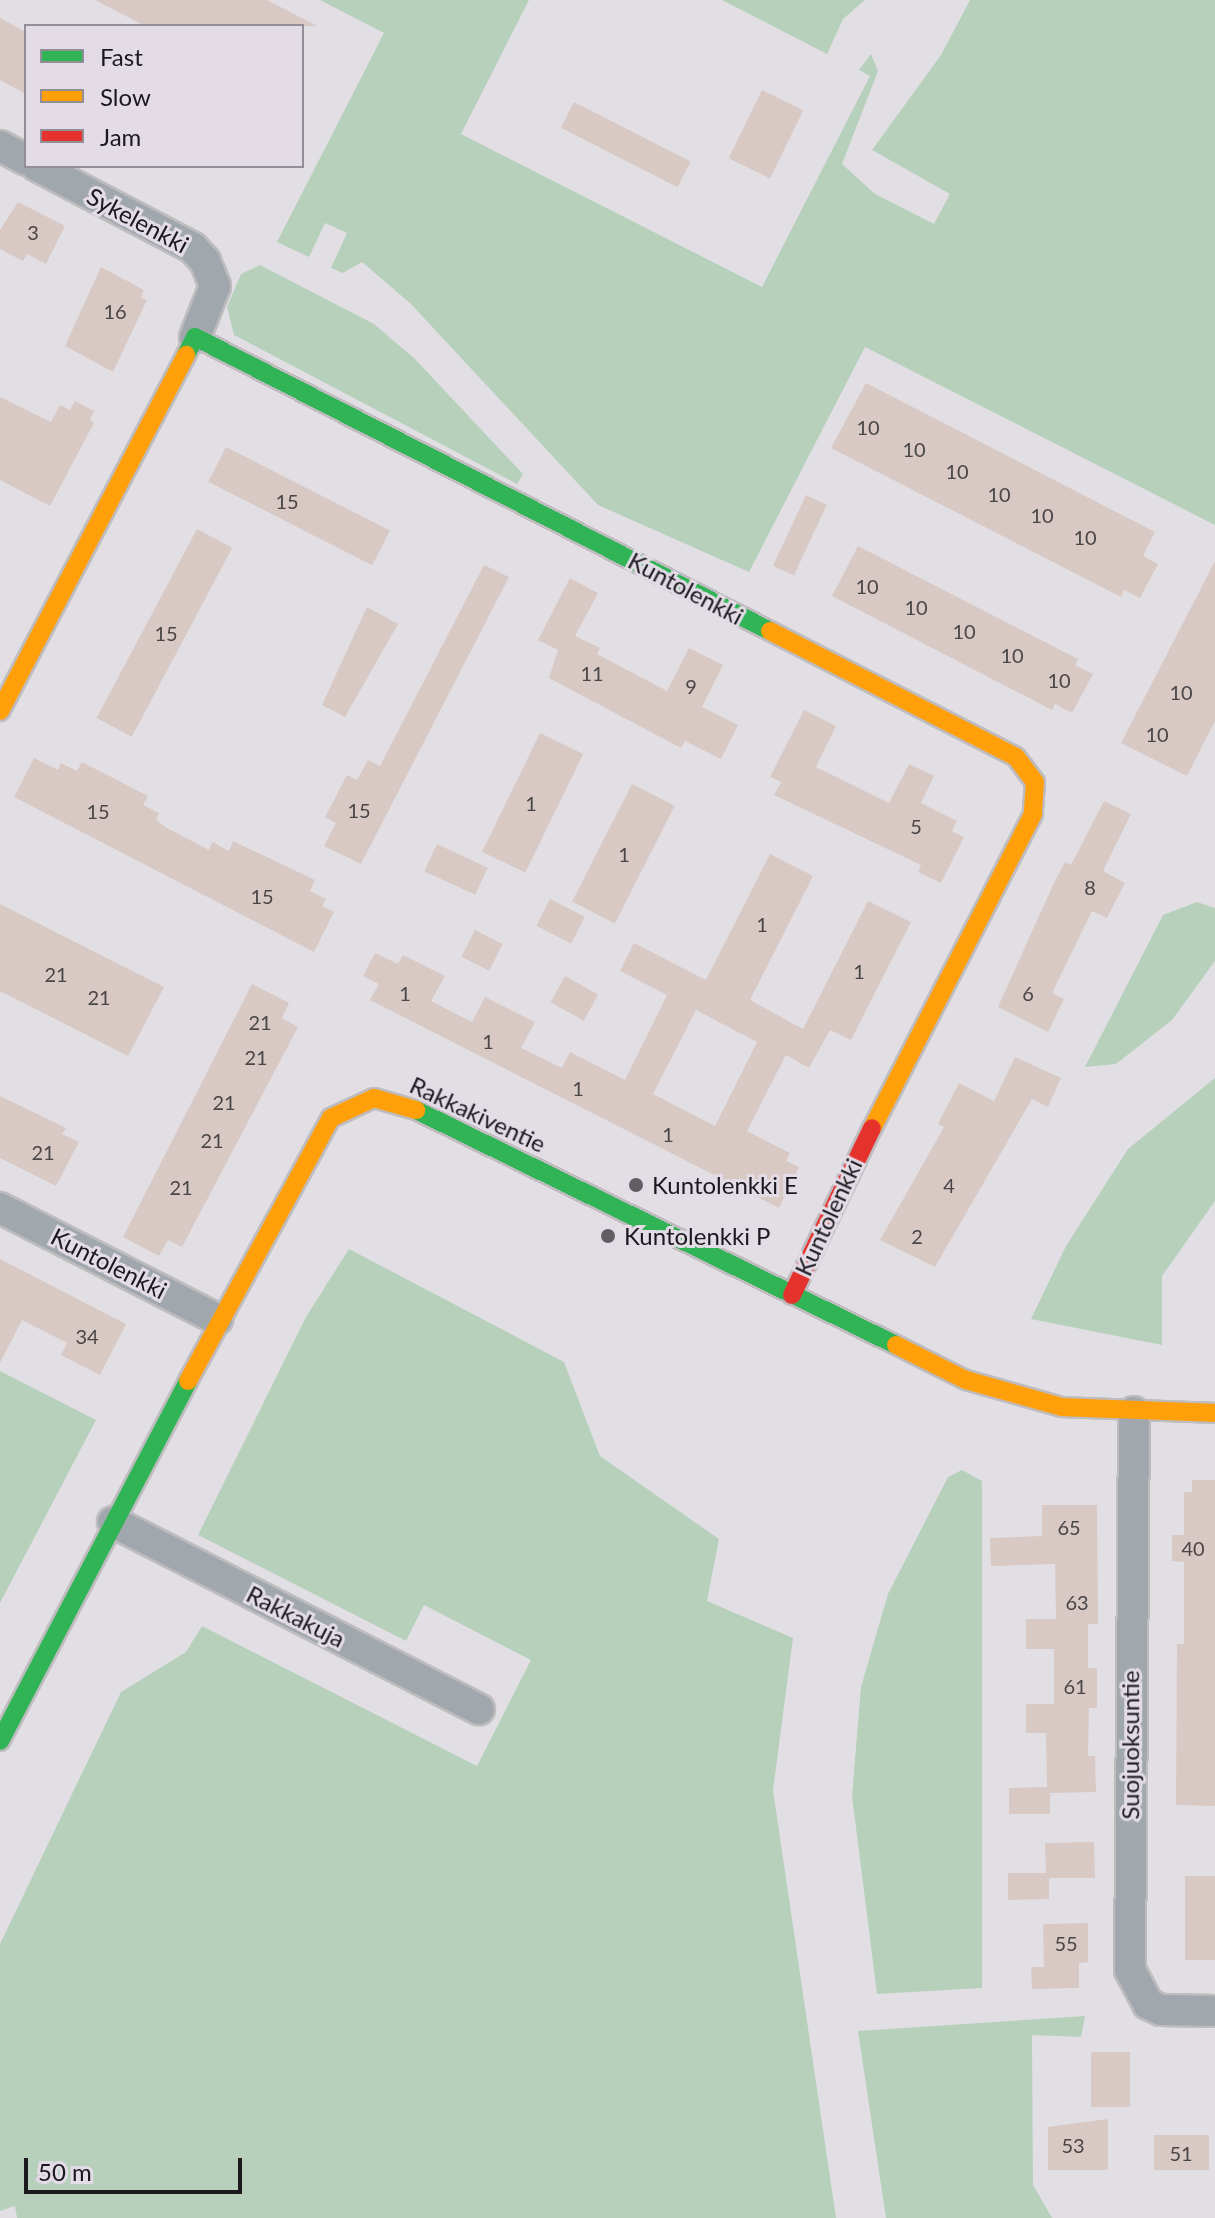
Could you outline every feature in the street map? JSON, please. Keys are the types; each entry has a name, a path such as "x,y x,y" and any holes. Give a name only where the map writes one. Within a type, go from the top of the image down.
{"street":[{"path":"0,146 24,159"},
{"name":"Sykelenkki","path":"41,168 193,248 205,261 215,286 195,337"},
{"path":"0,711 195,337"},
{"name":"Kuntolenkki","path":"195,337 1016,757 1031,773 1037,790 1033,814 818,1234 792,1295"},
{"name":"Rakkakiventie","path":"0,1741 217,1319 331,1118 374,1098 396,1101 460,1129 966,1380 1062,1407 1215,1413"},
{"name":"Kuntolenkki","path":"0,1208 217,1319"},
{"name":"Suojuoksuntie","path":"1134,1412 1130,1970 1148,2004 1161,2010 1215,2011"},
{"name":"Rakkakuja","path":"113,1522 479,1709"}],"green space":[{"path":"320,0 529,0 461,134 762,287 870,76 859,70 871,54 878,71 842,164 875,194 934,224 950,194 872,150 941,55 970,0 1215,0 1215,525 865,347 749,572 598,505 411,304 362,262 343,273 331,268 347,233 325,223 309,257 277,242 384,33"},
{"path":"722,0 865,0 843,19 827,54"},
{"path":"260,265 374,324 415,359 523,474 517,484 234,335 227,307 241,274"},
{"path":"1197,902 1215,908 1215,961 1172,1020 1116,1064 1085,1067 1163,915"},
{"path":"1215,1078 1215,1201 1162,1276 1162,1345 1031,1319 1066,1246 1128,1149"},
{"path":"349,1249 564,1362 600,1456 719,1539 707,1601 793,1638 773,1790 836,2218 17,2218 15,2206 0,2211 0,1944 121,1692 186,1652 202,1626 477,1766 531,1660 424,1605 406,1641 198,1535 306,1317"},
{"path":"0,1371 96,1420 0,1603"},
{"path":"962,1470 982,1481 982,1988 877,1994 852,1796 861,1687 888,1594 948,1477"},
{"path":"1085,2016 1081,2037 1032,2035 1033,2185 1052,2218 886,2218 858,2031"}],"building":[{"path":"95,0 267,0 317,26 304,24 141,24"},
{"path":"0,18 24,31 24,93 0,80"},
{"path":"762,90 803,110 770,178 729,158"},
{"path":"574,102 691,161 678,187 561,128"},
{"path":"18,202 65,226 46,264 27,254 23,261 0,249 0,230"},
{"path":"101,267 144,290 141,298 147,300 113,372 65,346"},
{"path":"866,383 1155,532 1143,556 1158,564 1140,598 1124,590 1121,597 831,448"},
{"path":"0,397 51,422 60,405 70,410 75,401 94,411 90,420 94,423 50,506 0,480"},
{"path":"226,447 390,531 372,565 208,482"},
{"path":"806,495 827,505 794,575 773,566"},
{"path":"197,529 232,548 132,737 97,718"},
{"path":"858,546 1078,659 1075,665 1093,674 1072,713 1055,704 1052,710 832,596"},
{"path":"1215,561 1215,721 1187,776 1121,743"},
{"path":"484,565 509,577 361,864 324,846 336,823 325,817 347,775 357,780 368,760 380,766"},
{"path":"570,578 598,593 575,636 600,648 597,654 667,691 689,648 723,665 702,707 738,725 721,759 685,741 681,748 549,678 558,650 538,640"},
{"path":"367,607 398,624 345,717 322,705"},
{"path":"804,710 836,726 816,767 889,803 909,764 934,776 921,803 957,821 952,831 964,837 941,883 918,872 921,865 774,795 781,782 770,777"},
{"path":"540,733 583,754 525,873 482,852"},
{"path":"34,758 58,770 61,763 77,771 82,762 148,796 143,805 159,813 156,820 209,850 212,842 229,851 233,841 315,880 310,891 326,899 322,906 334,912 314,952 14,797"},
{"path":"632,784 675,806 615,923 572,902"},
{"path":"1104,801 1131,814 1103,871 1125,883 1107,918 1092,911 1052,993 1064,999 1048,1032 998,1007 1053,885 1065,862 1071,865"},
{"path":"437,844 488,868 475,895 424,871"},
{"path":"770,854 813,876 750,1000 803,1029 868,901 911,922 851,1040 830,1030 809,1068 786,1055 747,1131 790,1153 786,1161 799,1167 779,1208 370,1000 379,984 363,976 375,953 398,964 403,955 445,976 431,1001 472,1022 485,997 535,1022 521,1048 562,1068 570,1052 625,1080 667,995 620,971 634,943 706,980","holes":["696,1010 757,1042 715,1126 653,1094"]},
{"path":"550,899 585,917 571,943 536,926"},
{"path":"0,904 164,987 128,1056 0,991"},
{"path":"475,930 503,944 489,971 461,957"},
{"path":"565,976 598,994 584,1021 550,1002"},
{"path":"252,984 289,1003 282,1018 298,1027 182,1247 168,1240 159,1256 123,1237"},
{"path":"1015,1057 1061,1078 1048,1107 1032,1099 935,1267 880,1240 944,1127 938,1124 959,1083 994,1101"},
{"path":"0,1096 66,1128 62,1134 79,1142 56,1186 0,1158"},
{"path":"0,1259 126,1324 100,1375 61,1355 67,1343 22,1320 0,1363"},
{"path":"1192,1480 1215,1480 1215,1806 1176,1805 1177,1644 1184,1644 1184,1562 1172,1561 1172,1535 1184,1535 1184,1492 1192,1492"},
{"path":"1042,1505 1097,1505 1098,1624 1088,1624 1088,1668 1097,1668 1097,1708 1089,1708 1088,1756 1095,1756 1096,1792 1050,1793 1050,1814 1009,1814 1009,1788 1047,1787 1046,1733 1026,1733 1026,1704 1054,1704 1054,1649 1026,1649 1026,1619 1056,1619 1055,1564 991,1566 990,1538 1042,1536"},
{"path":"1094,1842 1095,1878 1049,1878 1049,1899 1008,1900 1008,1873 1046,1873 1045,1843"},
{"path":"1185,1876 1215,1876 1215,1960 1185,1960"},
{"path":"1088,1923 1088,1962 1079,1963 1079,1988 1032,1989 1031,1967 1044,1967 1043,1924"},
{"path":"1091,2052 1130,2052 1130,2107 1091,2107"},
{"path":"1108,2119 1108,2170 1048,2170 1048,2127"},
{"path":"1154,2135 1209,2135 1209,2170 1154,2170"}],"traffic: fast":[{"path":"186,355 195,337 770,631"},
{"path":"416,1110 896,1345"},
{"path":"0,1741 188,1381"}],"traffic: slow":[{"path":"0,711 186,355"},
{"path":"770,631 1016,757 1035,782 1033,814 872,1128"},
{"path":"188,1381 331,1118 374,1098 416,1110"},
{"path":"896,1345 966,1380 1062,1407 1215,1413"}],"traffic: jam":[{"path":"792,1295 872,1128"}],"place":[{"name":"Kuntolenkki E","path":"636,1185"},
{"name":"Kuntolenkki P","path":"608,1236"}]}
